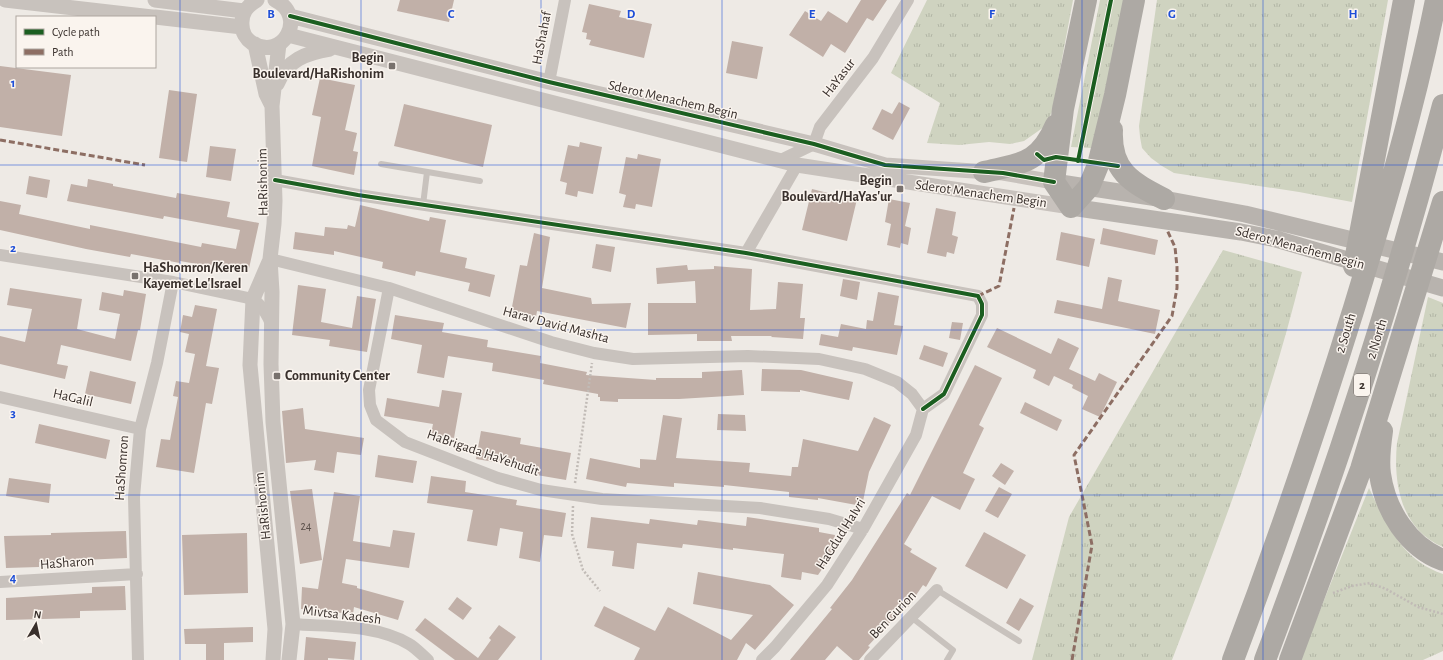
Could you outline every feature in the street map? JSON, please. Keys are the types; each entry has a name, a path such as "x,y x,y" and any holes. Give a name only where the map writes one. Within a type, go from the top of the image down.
{"highway":[{"path":"1086,0 1063,109 1054,182 1071,207 1089,187 1098,164 1115,95 1134,0"},
{"path":"1334,373 1404,0"},
{"name":"2 South","path":"1233,660 1243,636 1307,456 1334,373 1390,190 1413,105 1436,0"},
{"path":"1115,95 1112,139 1113,154 1118,166 1129,179 1164,199"},
{"name":"2 North","path":"1265,660 1332,473 1375,347 1403,252 1443,105"},
{"path":"984,172 1013,165 1037,154 1049,139 1063,109"},
{"path":"1290,660 1361,469 1443,202"},
{"path":"1399,346 1382,430 1380,451 1381,479 1389,506 1398,522 1416,543 1428,553 1443,560"}],"main road":[{"name":"Sderot Menachem Begin","path":"1054,182 1164,199 1299,226 1443,262"},
{"name":"Sderot Menachem Begin","path":"1071,207 1219,228 1302,247 1441,287"}],"street":[{"path":"5,0 143,16"},
{"path":"156,0 244,11"},
{"path":"255,44 248,40 242,27 244,11 250,4 257,0"},
{"path":"275,0 287,9 290,16"},
{"name":"HaShahaf","path":"549,82 564,0"},
{"name":"HaYasur","path":"814,144 820,127 873,58 908,0"},
{"name":"HaRishonim","path":"289,660 293,624 273,422 270,259 274,224 275,180 272,106 283,40 290,29 290,16"},
{"name":"Sderot Menachem Begin","path":"290,16 549,82 814,144 870,162 898,167 984,172 1054,182"},
{"path":"156,17 242,27"},
{"name":"Sderot Menachem Begin","path":"255,44 267,48 283,40 337,47 797,165 1071,207"},
{"name":"HaRishonim","path":"255,44 266,94 272,106"},
{"path":"275,90 281,74 295,60 314,52 337,47"},
{"path":"781,160 814,144"},
{"path":"746,253 797,165"},
{"path":"275,180 358,195 746,253 978,296 982,304 982,315 944,394 923,409"},
{"path":"0,255 173,282 253,298 261,304 272,327"},
{"name":"HaRishonim","path":"270,259 253,298 250,365 275,629 273,660"},
{"name":"Harav David Mashta","path":"270,259 389,288 551,342 594,353 634,358 748,356 820,359 865,369 897,382 912,394 923,409"},
{"name":"HaShomron","path":"138,660 134,497 140,429 157,363 173,282"},
{"name":"HaBrigada HaYehudit","path":"389,288 369,390 370,405 376,420 405,442 498,478 541,490 602,499 760,508 829,519 863,529"},
{"name":"HaGalil","path":"0,397 140,429"},
{"name":"HaGdud HaIvri","path":"762,660 775,647 827,585 863,529 916,435 923,409"},
{"name":"HaSharon","path":"0,582 136,574"},
{"name":"Ben Gurion","path":"870,660 937,590"},
{"name":"Mivtsa Kadesh","path":"293,624 364,629 389,635 409,644 428,660"}],"lane":[{"path":"382,164 480,181"},
{"path":"423,205 426,172"},
{"path":"937,590 1019,641"},
{"path":"911,617 953,650 947,660"},
{"path":"1230,660 1243,636"}],"path":[{"path":"594,353 573,495 572,534 583,570 600,591"},
{"path":"1326,596 1352,586 1370,583 1386,589 1418,607 1443,614"}],"green space":[{"path":"927,0 1073,0 1052,112 1044,127 1024,141 1010,144 989,142 959,145 927,143 940,103 891,73"},
{"path":"1100,0 1124,0 1099,124 1091,148 1071,147"},
{"path":"1157,0 1388,0 1352,202 1299,192 1174,173 1151,158 1142,148 1139,126"},
{"path":"1223,250 1302,272 1275,371 1260,419 1226,516 1172,660 1032,660 1069,517"},
{"path":"1428,297 1443,303 1443,547 1429,539 1418,529 1409,517 1403,504 1399,489 1396,459 1397,443"},
{"path":"1369,488 1389,527 1406,550 1429,568 1443,574 1443,651 1423,660 1300,660"}],"building":[{"path":"400,0 454,0 449,22 397,11"},
{"path":"861,0 887,0 873,21 867,18 845,53 831,44 823,57 789,35 805,11 821,21 828,11 847,23"},
{"path":"589,4 621,11 619,17 652,24 644,58 589,45 591,40 586,39 587,33 582,32"},
{"path":"732,41 763,47 757,79 726,73"},
{"path":"0,66 71,75 62,136 0,127"},
{"path":"320,78 355,85 345,130 357,133 353,151 358,152 354,175 312,166 321,117 312,115"},
{"path":"169,90 197,94 187,162 159,158"},
{"path":"899,102 910,108 893,140 872,129 882,109 892,114"},
{"path":"404,104 492,125 483,167 394,146"},
{"path":"580,142 602,147 593,194 578,191 577,197 565,194 567,183 560,181 568,145 579,147"},
{"path":"210,146 236,149 231,181 206,177"},
{"path":"638,154 661,159 652,207 636,204 635,209 623,207 626,195 619,193 626,157 637,159"},
{"path":"29,176 50,180 47,198 26,194"},
{"path":"88,179 113,184 113,186 176,198 177,193 230,202 227,217 259,223 248,273 131,254 130,257 0,230 0,201 21,205 19,214 90,229 90,225 201,247 202,243 236,249 240,230 164,216 163,219 67,201 71,184 87,187"},
{"path":"812,189 844,197 846,192 858,195 847,241 802,230"},
{"path":"889,199 910,203 905,226 911,228 908,245 901,243 900,248 887,245 891,224 885,222"},
{"path":"360,205 429,221 430,217 446,220 440,252 467,258 465,268 495,275 490,297 468,291 470,283 416,271 415,276 382,268 383,262 334,251 334,255 293,249 295,232 324,236 325,227 347,229 348,225 355,227"},
{"path":"936,208 956,212 952,235 958,237 954,254 947,252 946,257 927,253"},
{"path":"1103,228 1158,240 1155,255 1100,244"},
{"path":"1061,232 1095,239 1089,267 1056,260"},
{"path":"534,233 550,237 542,288 591,298 592,304 631,303 626,328 537,311 536,317 511,312 520,265 527,266"},
{"path":"596,244 615,247 611,272 592,268"},
{"path":"687,265 688,270 714,269 714,266 752,269 750,310 776,309 778,282 803,284 800,318 805,318 803,339 771,337 772,336 731,336 732,341 697,341 697,334 648,335 648,303 696,303 695,281 657,284 656,268"},
{"path":"1108,277 1122,280 1118,301 1160,310 1155,334 1054,313 1057,300 1102,309"},
{"path":"843,279 860,282 857,300 840,296"},
{"path":"298,285 326,289 321,322 352,328 357,296 376,299 367,352 329,346 330,340 292,335"},
{"path":"10,288 82,299 77,329 115,339 120,314 99,310 102,292 123,296 124,290 146,294 140,330 138,330 131,361 61,345 57,364 68,366 65,379 0,364 0,336 25,342 32,309 7,305"},
{"path":"878,292 899,296 894,325 903,326 897,355 853,347 852,351 819,345 821,334 838,337 841,324 866,329 867,320 873,321"},
{"path":"195,305 217,309 206,366 219,368 212,404 206,403 194,473 156,467 161,439 170,440 178,397 173,396 176,381 189,383 195,354 185,352 189,334 180,332 183,315 192,317"},
{"path":"395,315 444,323 442,332 488,340 487,347 541,356 540,363 587,372 586,375 656,380 656,378 702,378 702,372 742,370 744,395 679,399 618,399 618,402 600,401 598,394 543,384 544,380 492,371 493,363 448,356 444,378 417,373 422,345 391,339"},
{"path":"952,322 963,323 960,340 949,338"},
{"path":"997,328 1051,354 1058,338 1079,348 1069,369 1095,381 1099,373 1117,382 1100,417 1082,409 1088,396 1072,388 1073,385 1054,376 1049,386 1033,378 1036,370 987,347"},
{"path":"924,345 948,353 943,367 919,359"},
{"path":"975,365 1002,378 979,425 984,428 963,473 975,479 960,510 932,496 904,544 912,549 910,552 937,568 926,587 923,585 908,607 906,605 868,646 870,647 859,660 853,660 837,646 825,660 790,660 832,609 830,608 852,580 907,493 910,495"},
{"path":"762,369 801,370 853,382 849,400 800,390 800,392 761,391"},
{"path":"90,371 136,382 131,404 85,394"},
{"path":"442,390 462,393 454,438 431,434 433,424 384,416 387,398 439,407"},
{"path":"1025,402 1062,420 1057,431 1020,413"},
{"path":"303,408 305,429 364,438 361,455 337,452 334,473 314,470 316,460 286,463 282,411"},
{"path":"718,414 745,415 746,431 717,430"},
{"path":"663,415 682,418 676,458 750,463 749,472 791,476 792,467 798,467 803,439 858,451 874,417 891,425 869,472 862,506 818,498 818,500 789,497 789,492 724,485 724,487 674,483 674,487 627,483 626,487 586,479 590,458 640,468 640,459 656,460"},
{"path":"39,424 110,440 106,459 35,443"},
{"path":"481,431 521,438 520,444 571,453 566,480 525,473 526,467 476,459"},
{"path":"378,455 417,461 413,483 375,477"},
{"path":"1001,463 1014,471 1005,485 992,476"},
{"path":"431,476 466,481 465,492 517,500 516,505 566,513 562,537 544,535 540,562 519,558 523,532 500,528 497,546 467,541 473,510 427,503"},
{"path":"9,478 51,484 49,503 6,496"},
{"path":"999,487 1012,494 998,518 985,511"},
{"path":"312,489 322,560 300,564 290,491"},
{"path":"334,492 360,496 353,541 390,547 393,530 415,533 409,568 346,559 342,583 357,586 357,588 404,601 398,620 354,607 353,614 301,609 302,587 318,589"},
{"path":"591,517 649,524 650,519 697,525 698,520 746,526 747,517 819,528 819,532 835,535 831,556 818,575 802,572 801,580 781,577 784,554 683,544 682,548 637,543 634,569 612,566 614,551 587,548"},
{"path":"126,531 127,558 39,562 39,567 6,568 4,536"},
{"path":"984,532 1026,555 1007,589 965,566"},
{"path":"247,533 248,593 184,595 182,535"},
{"path":"698,572 770,585 794,605 755,650 746,643 737,660 634,660 640,648 594,626 604,606 655,631 668,607 731,640 753,615 693,604"},
{"path":"125,586 126,610 80,611 80,618 6,620 6,598 92,593 92,587"},
{"path":"457,597 472,608 463,620 448,609"},
{"path":"1020,598 1034,606 1019,631 1006,623"},
{"path":"425,618 478,658 491,640 489,638 499,625 516,637 498,660 455,660 415,630"},
{"path":"253,627 253,642 224,643 224,660 206,660 206,644 185,644 184,629"},
{"path":"306,637 356,642 354,660 328,658 328,660 304,660"}],"marked path":[{"path":"0,140 145,165"},
{"path":"978,296 999,286 1014,208"},
{"path":"1072,660 1092,545 1074,455 1172,316 1177,288 1177,267 1175,247 1167,230"}],"cycle path":[{"path":"1078,161 1111,0"},
{"path":"290,16 549,82 814,144 885,165 1003,173 1054,182"},
{"path":"1037,154 1044,160 1056,157 1118,166"},
{"path":"275,180 358,195 746,253 978,296 982,304 982,315 944,394 923,409"}],"place":[{"name":"Begin Boulevard/HaRishonim","path":"392,66"},
{"name":"Begin Boulevard/HaYas'ur","path":"900,189"},
{"name":"HaShomron/Keren Kayemet Le'Israel","path":"135,276"},
{"name":"Community Center","path":"277,376"}]}
